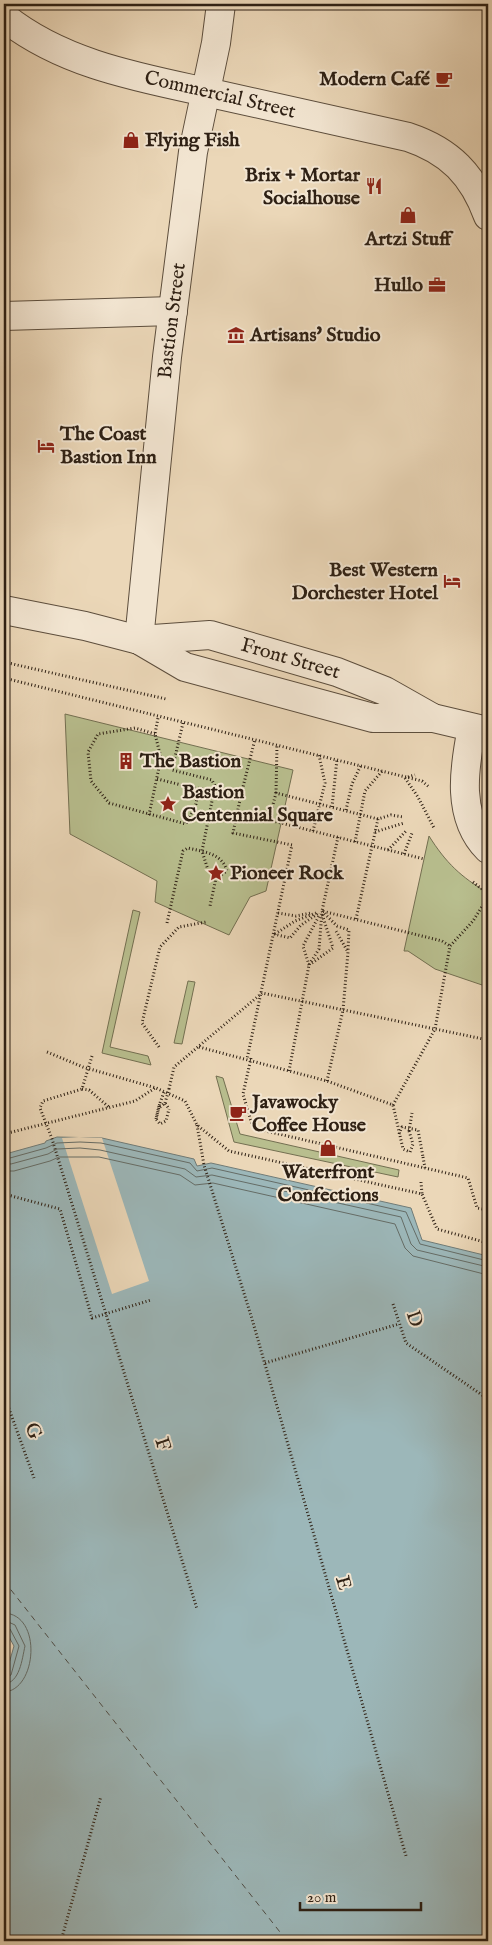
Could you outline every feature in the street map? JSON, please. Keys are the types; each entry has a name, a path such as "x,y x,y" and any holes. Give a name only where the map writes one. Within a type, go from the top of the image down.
{"street":[{"name":"Bastion Street","path":"139,640 173,310 193,152 206,92 221,4"},
{"name":"Commercial Street","path":"4,17 48,45 76,58 144,78 408,137 428,144 444,154 467,173 487,211"},
{"path":"4,316 173,310"},
{"name":"Front Street","path":"4,610 85,626 139,640 185,667 373,718 433,718 480,729"},
{"name":"Front Street","path":"139,640 210,635 337,672 384,690 433,718"},
{"path":"480,729 465,764 466,797 476,837 488,849"}],"path":[{"path":"4,678 422,781 430,788"},
{"path":"175,713 173,721 255,738 277,745 397,773 404,777 418,797 434,829"},
{"path":"149,815 161,758 155,734 158,718"},
{"path":"182,723 172,770 212,780 215,786 202,851 208,870 216,878"},
{"path":"155,734 134,728 98,734 88,752 91,781 109,804 186,824 196,804 199,789"},
{"path":"255,738 233,833 292,845 243,1094 252,1128 468,1178 477,1208 488,1210"},
{"path":"277,745 276,793 269,820 424,859"},
{"path":"313,831 325,783 319,754"},
{"path":"332,807 338,759"},
{"path":"346,810 352,784 361,765"},
{"path":"355,842 365,791 383,769"},
{"path":"404,777 415,775"},
{"path":"157,779 214,792 241,795"},
{"path":"276,793 378,818 403,817"},
{"path":"356,919 378,818"},
{"path":"375,832 404,823"},
{"path":"388,850 407,830"},
{"path":"404,854 412,833"},
{"path":"289,1071 309,965 319,948 322,911 338,837"},
{"path":"167,923 182,851 188,848 202,851 221,859 225,865 227,871 216,878 210,906"},
{"path":"409,1127 414,1144 410,1152 403,1149 393,1106 435,1028 450,946 473,921 488,896 468,878"},
{"path":"278,913 296,916 322,911 442,941 450,946"},
{"path":"274,934 295,921 322,911"},
{"path":"274,934 290,938 301,925 322,911"},
{"path":"322,911 337,926 349,930 343,1010 327,1081"},
{"path":"309,965 303,946 322,911"},
{"path":"309,965 332,948 322,911"},
{"path":"159,1047 142,1023 160,947 179,927 206,922"},
{"path":"336,931 348,952"},
{"path":"262,993 488,1040"},
{"path":"168,1122 166,1125 160,1125 156,1122 156,1118 159,1107 165,1103 174,1067 262,993"},
{"path":"199,1047 327,1081 393,1106"},
{"path":"47,1052 89,1068 156,1088 185,1101 197,1125 229,1151 422,1194"},
{"path":"92,1056 82,1090 89,1090 110,1108"},
{"path":"4,1134 135,1101 156,1088"},
{"name":"F","path":"82,1090 43,1101 40,1108 52,1138 197,1609"},
{"path":"160,1125 156,1119 164,1092"},
{"path":"160,1105 156,1122 164,1124 169,1110 165,1103"},
{"path":"160,1125 168,1122 170,1110"},
{"path":"412,1113 409,1127 413,1144 409,1152 403,1147 399,1134 402,1127 409,1127 418,1130 425,1168"},
{"name":"E","path":"197,1125 204,1165 265,1363 406,1856"},
{"path":"421,1182 422,1194 436,1229 488,1243"},
{"path":"4,1194 60,1209 92,1318 151,1300"},
{"name":"D","path":"393,1304 406,1343 488,1398"},
{"path":"265,1363 400,1324"},
{"name":"G","path":"4,1395 34,1478"},
{"path":"61,1941 101,1796"}],"green space":[{"path":"65,714 293,770 266,891 250,897 229,935 155,902 157,881 70,834"},
{"path":"429,836 455,869 488,893 488,987 435,969 408,951 404,951"},
{"path":"133,910 140,912 110,1047 148,1056 151,1065 102,1053"},
{"path":"188,981 195,982 182,1044 174,1043"},
{"path":"216,1076 223,1078 240,1134 399,1170 398,1177 234,1142"}],"water":[{"path":"57,1137 102,1138 194,1159 197,1166 211,1163 411,1208 422,1240 488,1256 488,1941 4,1941 4,1681 14,1646 4,1628 4,1152 9,1153 45,1143"}],"pier":[{"path":"62,1138 102,1138 149,1281 112,1294"}],"ferry route":[{"path":"4,1581 287,1941"}],"place":[{"name":"Modern Café","path":"444,79"},
{"name":"Flying Fish","path":"131,140"},
{"name":"Brix + Mortar Socialhouse","path":"374,186"},
{"name":"Artzi Stuff","path":"408,215"},
{"name":"Hullo","path":"437,285"},
{"name":"Artisans' Studio","path":"236,335"},
{"name":"The Coast Bastion Inn","path":"46,446"},
{"name":"Best Western Dorchester Hotel","path":"452,581"},
{"name":"The Bastion","path":"126,761"},
{"name":"Bastion Centennial Square","path":"168,804"},
{"name":"Pioneer Rock","path":"216,873"},
{"name":"Javawocky Coffee House","path":"238,1113"},
{"name":"Waterfront Confections","path":"328,1148"}]}
